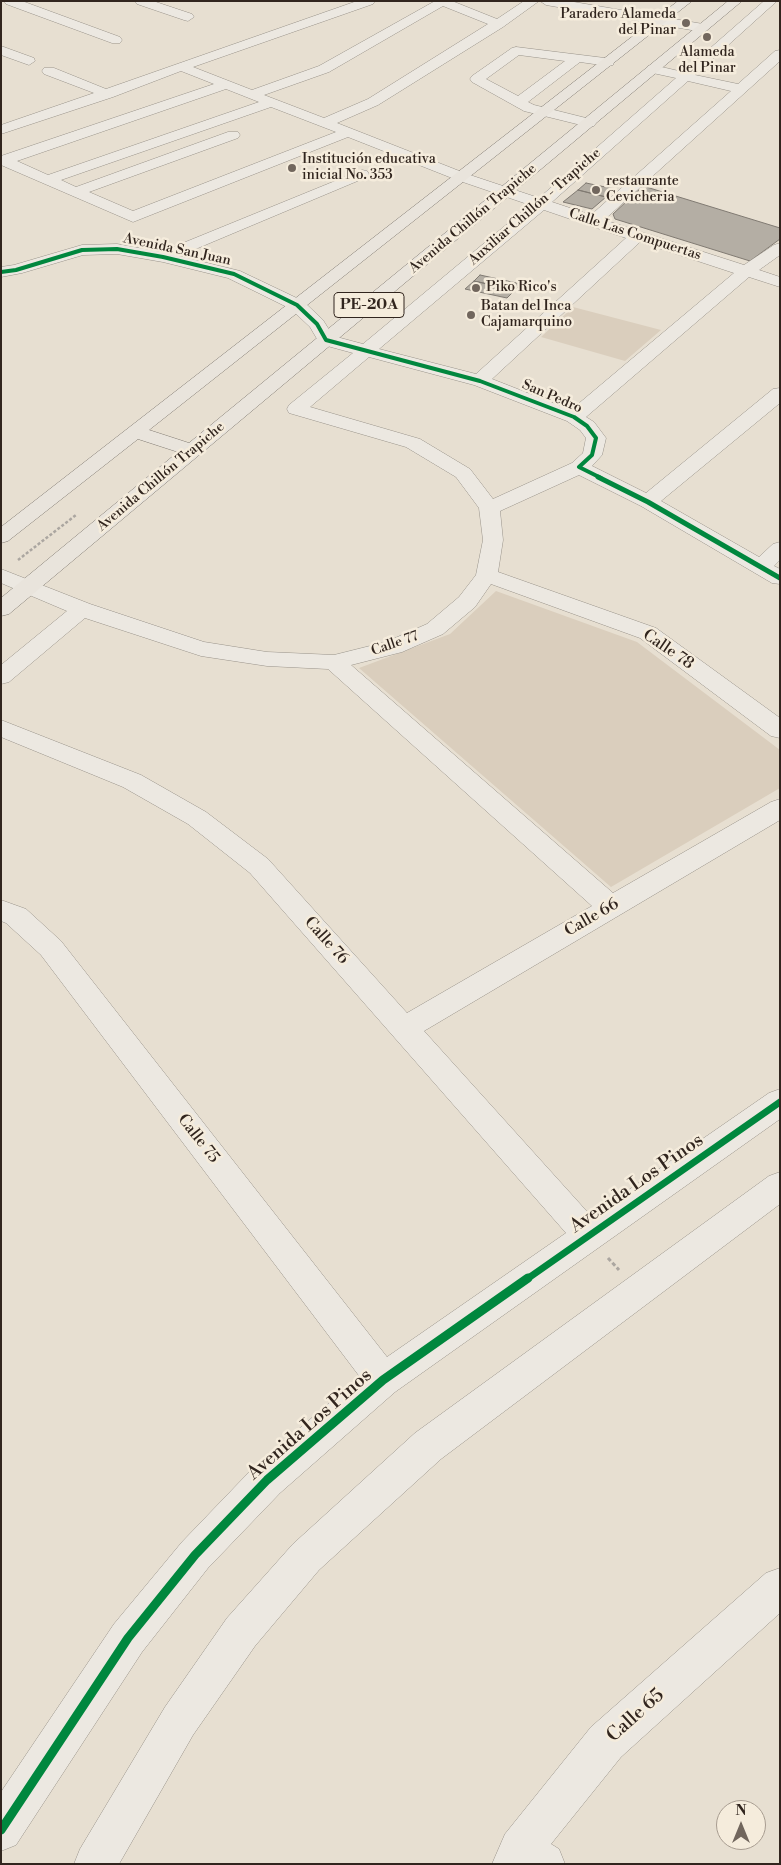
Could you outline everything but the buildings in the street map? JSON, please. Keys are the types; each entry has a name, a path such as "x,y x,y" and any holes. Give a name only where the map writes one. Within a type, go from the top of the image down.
{"main road":[{"name":"PE-20A","path":"1,537 686,1"},
{"name":"Avenida Chillón Trapiche","path":"1,609 736,1"},
{"path":"608,62 654,69"},
{"path":"136,432 193,450"}],"street":[{"path":"10,1 116,40"},
{"path":"141,1 188,17"},
{"path":"1,130 184,68 370,1"},
{"path":"325,122 373,102 533,1"},
{"path":"546,1 703,28"},
{"name":"Auxiliar Chillón - Trapiche","path":"296,409 541,204 771,1"},
{"path":"253,94 324,69 441,2 499,24"},
{"path":"1,50 29,61"},
{"path":"589,123 529,108 477,79 516,51 608,62"},
{"path":"594,221 780,54"},
{"path":"537,66 552,56"},
{"path":"518,102 576,59"},
{"name":"Calle Las Compuertas","path":"184,68 462,176 541,204 780,282"},
{"path":"654,69 741,89"},
{"path":"49,71 108,94"},
{"path":"500,92 515,82"},
{"path":"3,161 227,84"},
{"path":"47,180 272,102"},
{"path":"279,118 298,112"},
{"path":"76,192 242,132"},
{"path":"3,161 133,217 350,132"},
{"path":"163,257 362,174"},
{"path":"480,381 637,236"},
{"path":"574,417 746,272 780,248"},
{"name":"Avenida San Juan","path":"1,272 16,270 82,250 117,249 163,257 234,274 297,305 317,324 326,340"},
{"name":"San Pedro","path":"326,340 480,381 574,417 587,426 596,438 592,455 580,467"},
{"path":"648,502 776,400"},
{"name":"Calle 77","path":"1,575 82,609 201,649 267,659 334,662 394,647 435,629 467,602 487,576 493,540 488,508 463,473 413,443 296,409"},
{"path":"488,508 580,467 648,502 771,572 780,548"},
{"name":"Calle 78","path":"487,576 648,633 780,730"},
{"path":"1,677 82,609"},
{"path":"334,662 611,907"},
{"name":"Calle 76","path":"1,728 132,781 197,818 259,866 589,1236"},
{"name":"Calle 66","path":"404,1029 780,808"},
{"name":"Calle 75","path":"1,910 16,916 51,948 384,1380"},
{"name":"Avenida Los Pinos","path":"1,1830 128,1638 195,1555 267,1480 384,1380 780,1102"},
{"path":"95,1864 178,1721 241,1632 306,1557 428,1446 780,1186"},
{"name":"Calle 65","path":"526,1859 606,1742 774,1600"}],"path":[{"path":"589,1236 638,1291"}],"shaded area":[{"path":"573,307 661,330 625,361 541,337"},
{"path":"496,591 637,642 780,750 780,788 611,887 359,668 450,634"}],"cycle path":[{"path":"1,272 16,270 82,250 117,249 163,257 234,274 297,305 317,324 326,340 480,381 574,417 587,426 596,438 592,455 579,467 648,502 780,578"},
{"path":"1,1830 128,1638 195,1555 267,1480 383,1380 780,1102"}],"place":[{"name":"Paradero Alameda del Pinar","path":"686,23"},
{"name":"Alameda del Pinar","path":"707,37"},
{"name":"Institución educativa inicial No. 353","path":"292,168"},
{"name":"restaurante Cevicheria","path":"596,190"},
{"name":"Piko Rico's","path":"476,288"},
{"name":"Batan del Inca Cajamarquino","path":"471,315"}]}
